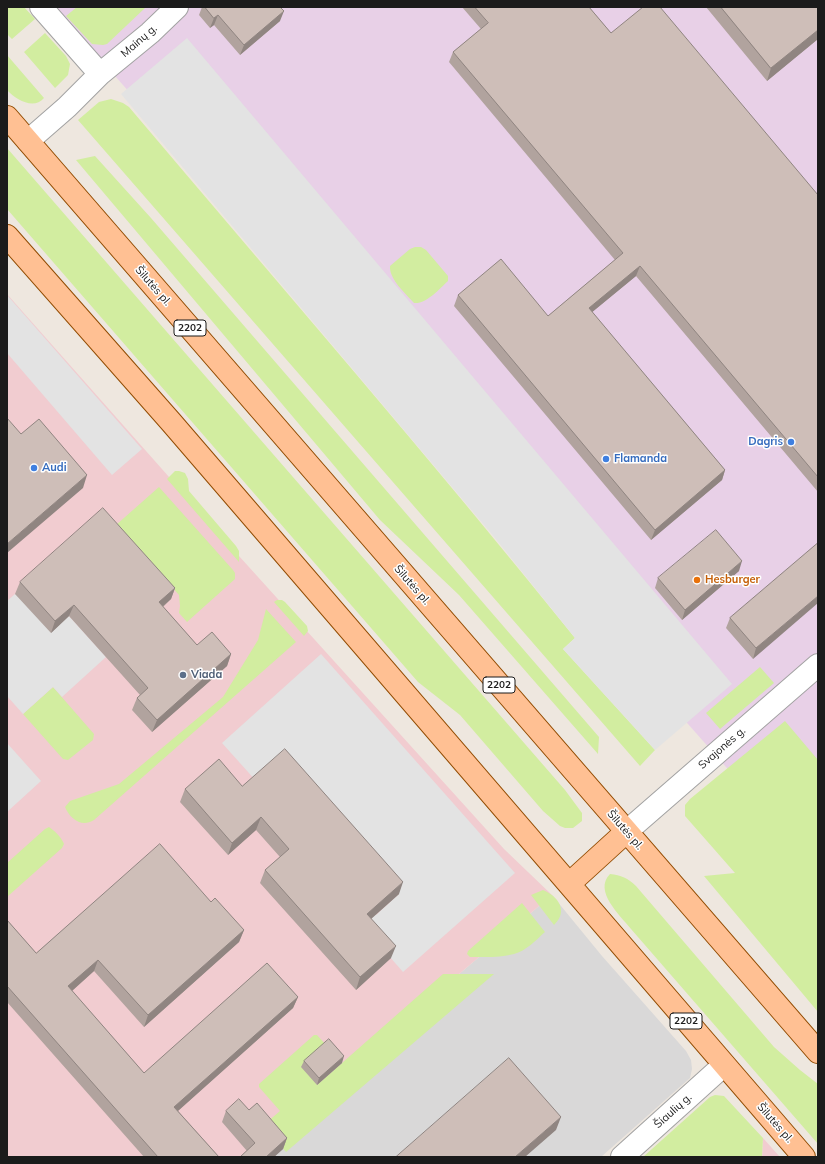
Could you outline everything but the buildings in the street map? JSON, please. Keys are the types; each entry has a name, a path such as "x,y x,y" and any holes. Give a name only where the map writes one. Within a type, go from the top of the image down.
{"main road":[{"name":"Šilutės pl.","path":"7,117 818,1052"},
{"name":"Šilutės pl.","path":"7,236 165,416 804,1157"},
{"path":"569,884 626,832"}],"street":[{"path":"41,7 100,74"},
{"name":"Mainų g.","path":"28,141 67,107 100,74 150,33 177,7"},
{"name":"Svajonės g.","path":"626,832 818,665"},
{"name":"Šiaulių g.","path":"622,1157 724,1065"}],"shaded area":[{"path":"54,7 818,7 818,871"},
{"path":"187,38 732,684 655,750 563,649 575,638 495,538 121,94"},
{"path":"7,294 239,556 504,849 552,895 244,1157 7,1157"},
{"path":"7,295 142,449 112,475 7,353"},
{"path":"15,594 69,616 106,657 62,697 53,687 23,714 7,696 7,601"},
{"path":"321,654 515,873 403,972 340,900 376,915 399,894 257,782 222,743"},
{"path":"7,743 41,781 7,812"},
{"path":"552,895 602,956 686,1051 691,1060 692,1069 690,1078 601,1157 244,1157"},
{"path":"763,1138 780,1157 762,1157"}],"green space":[{"path":"7,7 24,7 35,19 12,39 7,34"},
{"path":"77,7 145,8 107,44 103,45 92,44 66,16"},
{"path":"45,33 66,56 70,64 68,75 55,88 24,52"},
{"path":"7,55 44,98 40,102 25,102 15,97 7,90"},
{"path":"111,99 123,103 129,107 409,437 575,638 563,649 655,750 640,766 78,120 99,102"},
{"path":"7,148 565,790 582,813 582,821 573,828 565,828 560,826 543,811 460,715 418,682 7,209"},
{"path":"95,156 151,218 599,737 598,754 459,595 380,520 76,160"},
{"path":"421,247 426,250 448,276 448,281 437,292 428,299 419,303 414,303 402,290 390,271 390,266 410,249"},
{"path":"175,471 185,473 188,479 189,491 236,546 239,551 239,562 167,479"},
{"path":"159,487 235,573 235,579 187,622 179,613 179,595 116,525"},
{"path":"277,600 282,600 285,602 307,626 308,631 304,636 274,602"},
{"path":"266,609 296,642 94,820 81,823 73,818 65,807 70,801 119,784 223,697 258,640"},
{"path":"760,667 774,683 720,729 706,713"},
{"path":"53,687 94,734 93,740 68,760 63,759 23,714"},
{"path":"785,721 818,760 818,1012 704,876 735,873 685,816 685,805 690,799"},
{"path":"49,827 62,839 64,844 62,848 7,897 7,863"},
{"path":"610,874 624,877 636,886 774,1047 818,1084 818,1144 615,910 606,895 605,888 606,881"},
{"path":"543,890 553,896 560,904 561,914 554,925 531,895"},
{"path":"522,903 545,932 527,948 518,953 487,957 470,957 467,954 468,951"},
{"path":"443,974 494,974 286,1152 272,1136 259,1129 280,1111 259,1087 259,1084 314,1035 317,1035 326,1045 317,1085"},
{"path":"715,1095 724,1096 763,1138 762,1157 643,1157 710,1097"}],"place":[{"name":"Dagris","path":"791,442"},
{"name":"Flamanda","path":"606,459"},
{"name":"Audi","path":"34,468"},
{"name":"Hesburger","path":"697,580"},
{"name":"Viada","path":"183,675"}]}
